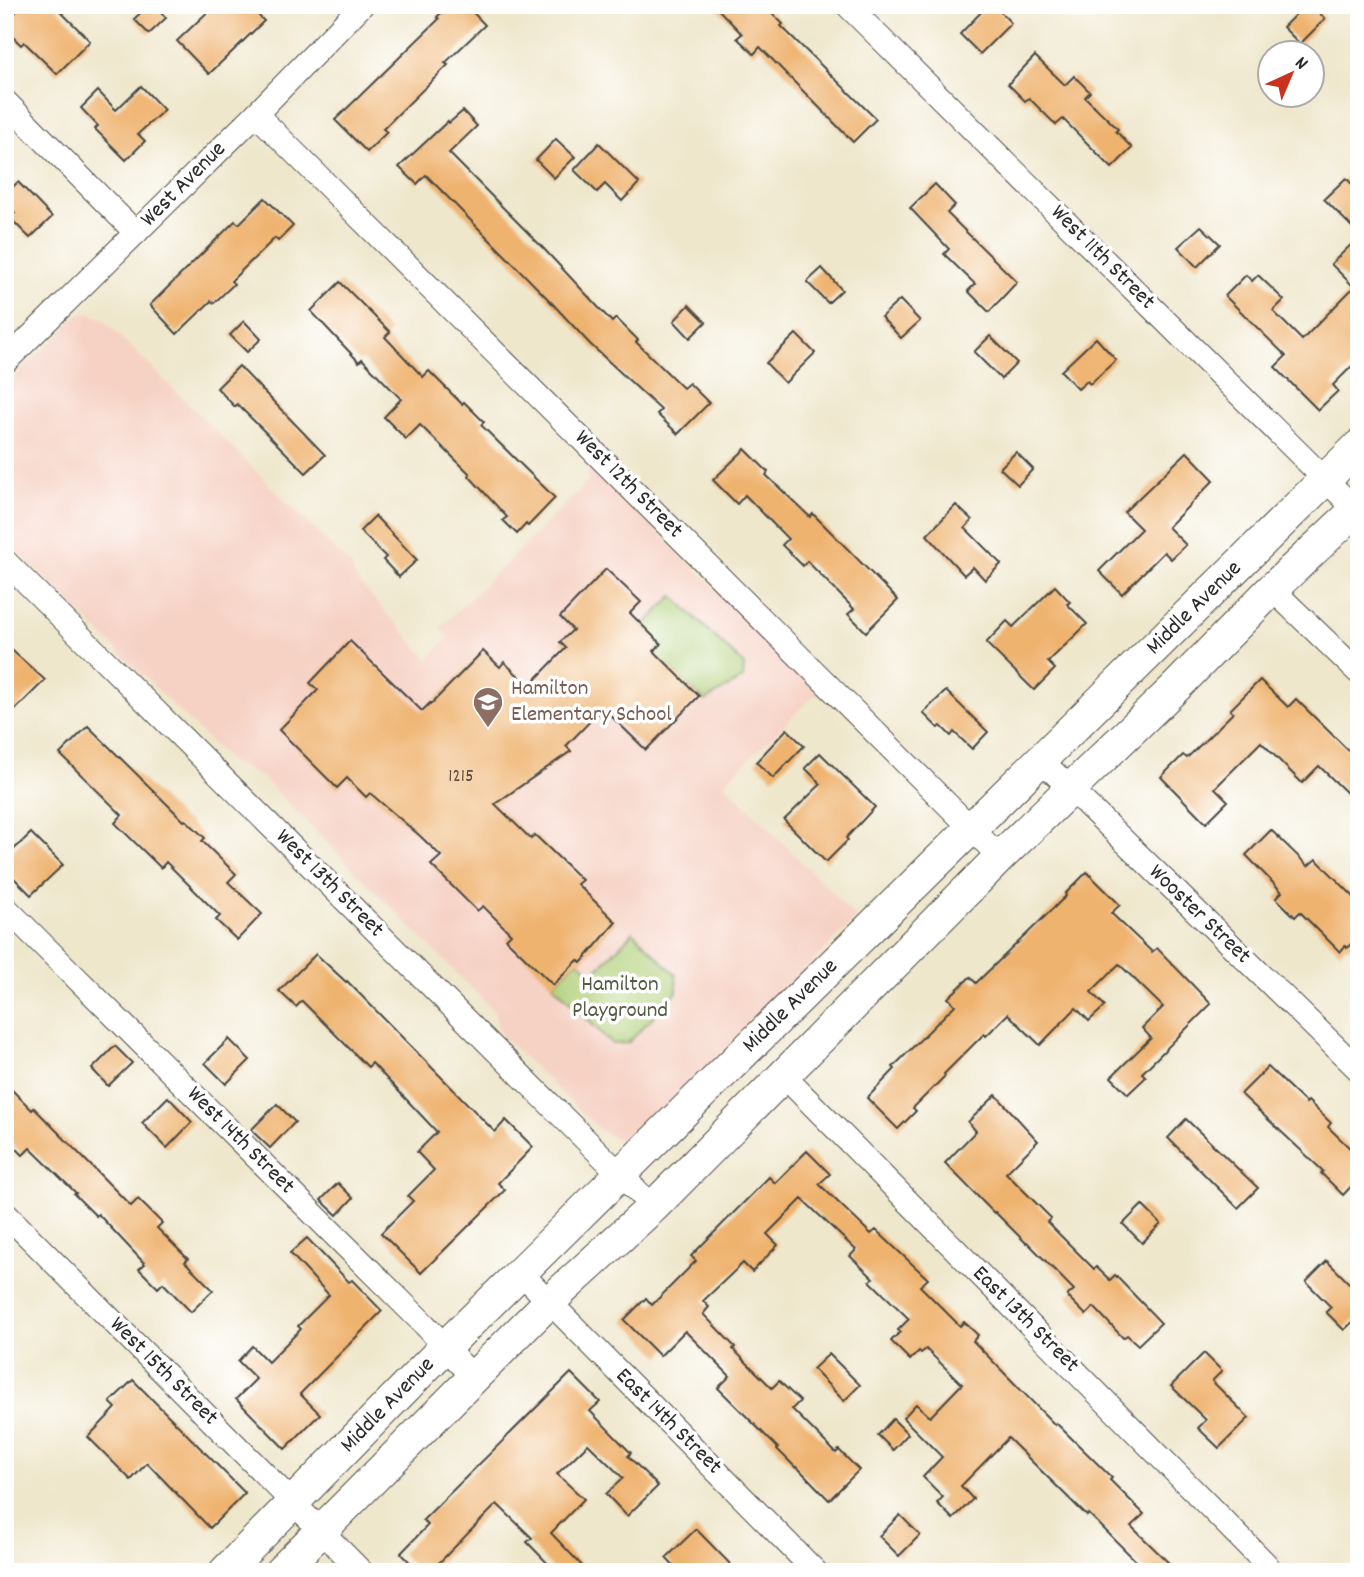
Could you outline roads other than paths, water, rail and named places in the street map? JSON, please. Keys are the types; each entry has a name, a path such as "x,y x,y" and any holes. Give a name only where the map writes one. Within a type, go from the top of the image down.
{"main road":[{"name":"Middle Avenue","path":"225,1572 444,1347 1359,446"},
{"name":"Middle Avenue","path":"280,1572 549,1302 653,1207 1000,857 1357,509"}],"street":[{"name":"West Avenue","path":"5,362 256,114 362,5"},
{"name":"West 11th Street","path":"847,5 1357,509"},
{"path":"5,101 136,233"},
{"name":"West 12th Street","path":"256,114 1000,857"},
{"name":"West 13th Street","path":"5,561 653,1207"},
{"path":"1272,589 1359,673"},
{"name":"Wooster Street","path":"1040,759 1359,1070"},
{"name":"West 14th Street","path":"5,907 474,1377"},
{"name":"East 13th Street","path":"784,1076 1267,1565"},
{"name":"West 15th Street","path":"5,1213 362,1572"},
{"name":"East 14th Street","path":"520,1272 816,1572"}],"place":[{"name":"Hamilton Elementary School","path":"488,729"}],"park label":[{"name":"Hamilton Playground","path":"620,998"}]}
